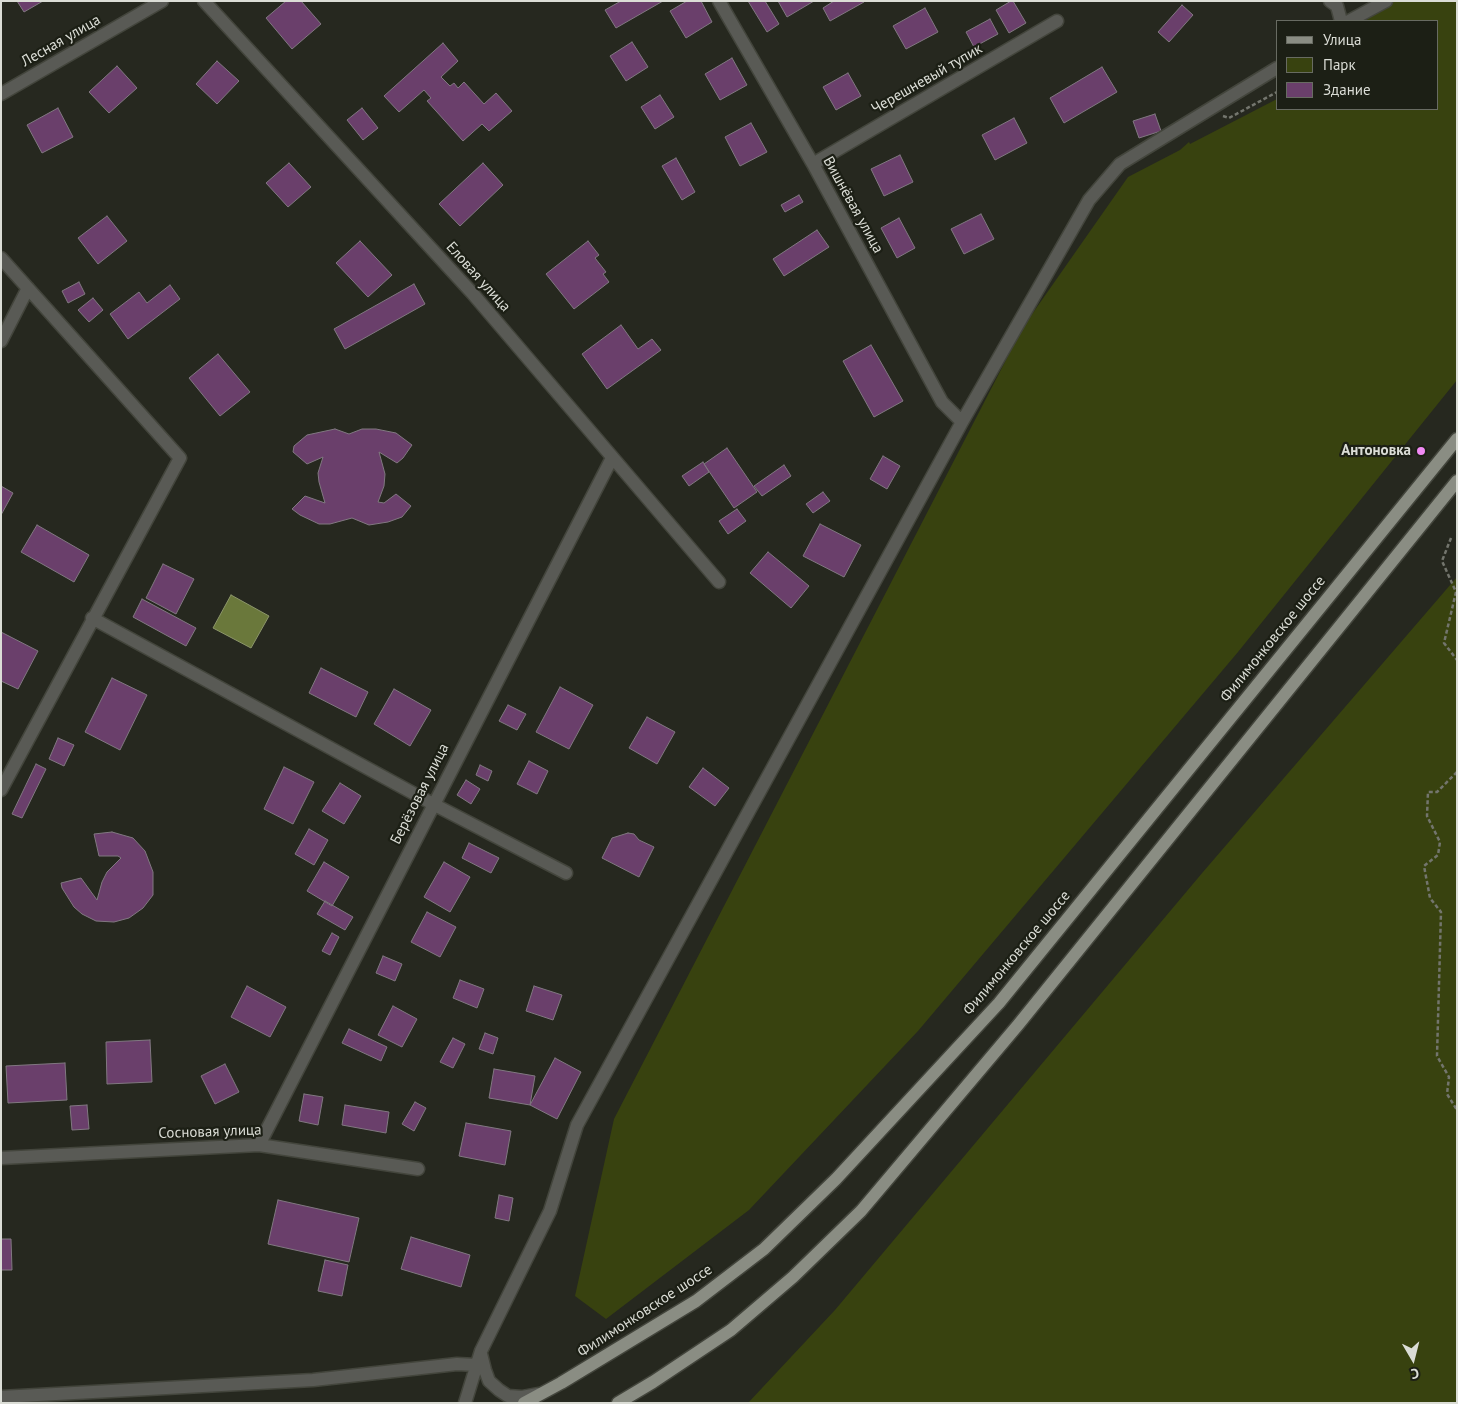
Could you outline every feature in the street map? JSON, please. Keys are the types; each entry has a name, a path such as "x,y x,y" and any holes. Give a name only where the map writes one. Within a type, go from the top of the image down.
{"main road":[{"name":"Филимонковское шоссе","path":"524,1403 561,1383 696,1301 764,1249 836,1179 999,1004 1457,439"},
{"path":"618,1403 731,1330 793,1277 861,1211 1024,1018 1457,481"}],"street":[{"name":"Лесная улица","path":"1,94 162,1"},
{"name":"Еловая улица","path":"204,1 473,294 719,582"},
{"name":"Вишнёвая улица","path":"719,1 813,164 942,402 962,422"},
{"path":"1330,1 1337,6 1341,20"},
{"path":"1351,20 1386,1"},
{"name":"Черешневый тупик","path":"813,164 1057,21"},
{"path":"465,1403 481,1351 550,1211 577,1124 962,422 1089,200 1120,164 1276,69"},
{"path":"1,258 180,458 92,618 1,790"},
{"path":"1,341 28,288"},
{"name":"Берёзовая улица","path":"259,1145 612,458"},
{"path":"92,618 433,804 566,873"},
{"name":"Сосновая улица","path":"1,1158 259,1145 418,1169"},
{"path":"481,1351 484,1370 489,1381 499,1390 508,1396 522,1397 542,1394"},
{"path":"1,1397 313,1380 457,1364 476,1365"}],"path":[{"path":"1205,112 1229,118 1276,93"},
{"path":"1451,538 1442,561 1456,592 1444,643 1457,660"},
{"path":"1457,772 1437,792 1428,792 1427,816 1440,842 1438,856 1424,866 1430,898 1441,912 1437,1056 1448,1077 1447,1094 1457,1110"}],"green space":[{"path":"1391,1 1457,1 1457,380 1238,652 918,1031 749,1210 606,1319 575,1296 614,1119 1023,327 1128,177 1180,150 1189,142 1190,144 1276,100 1276,110 1438,110 1438,20 1366,20"},
{"path":"1457,577 1457,1403 748,1403 835,1310 1203,872"}],"shaded area":[{"path":"231,595 269,616 251,648 213,628"}],"building":[{"path":"17,1 43,1 24,12"},
{"path":"286,1 301,1 321,24 292,49 266,18"},
{"path":"621,1 663,1 616,28 605,10"},
{"path":"687,1 701,1 712,22 686,38 670,11"},
{"path":"748,1 765,1 779,24 767,32"},
{"path":"778,1 814,1 787,17"},
{"path":"834,1 864,2 830,21 823,8"},
{"path":"1013,1 1026,23 1009,33 996,10"},
{"path":"1182,5 1193,15 1169,42 1158,32"},
{"path":"925,8 938,32 906,49 893,26"},
{"path":"990,19 998,34 974,47 966,32"},
{"path":"632,42 648,67 626,81 610,56"},
{"path":"443,43 458,61 441,77 450,86 454,83 458,88 464,82 484,104 496,93 512,111 489,131 482,124 463,141 427,101 431,98 424,90 399,112 384,96"},
{"path":"732,58 747,85 720,100 705,74"},
{"path":"217,61 239,81 217,104 196,84"},
{"path":"117,66 137,88 109,113 89,92"},
{"path":"1102,67 1117,92 1064,123 1050,98"},
{"path":"848,73 861,96 836,110 823,87"},
{"path":"660,95 674,117 655,129 641,107"},
{"path":"58,108 73,137 42,153 27,125"},
{"path":"362,108 378,128 363,140 347,120"},
{"path":"1155,114 1161,131 1139,138 1133,121"},
{"path":"1014,118 1027,143 995,160 982,135"},
{"path":"751,123 767,152 740,166 725,137"},
{"path":"900,155 913,182 884,196 871,169"},
{"path":"676,158 695,192 682,200 662,166"},
{"path":"289,163 311,187 288,207 266,183"},
{"path":"483,163 503,185 460,226 439,204"},
{"path":"799,195 803,202 785,212 781,205"},
{"path":"981,214 994,239 964,254 951,229"},
{"path":"107,216 127,241 98,264 78,238"},
{"path":"899,218 915,248 897,258 881,228"},
{"path":"817,230 829,247 784,276 773,259"},
{"path":"360,241 392,275 368,297 336,263"},
{"path":"588,241 599,255 595,258 606,272 603,274 609,282 574,309 546,274"},
{"path":"79,282 85,294 68,303 62,291"},
{"path":"414,284 425,304 345,349 334,329"},
{"path":"170,285 180,299 128,339 110,314 139,292 147,303"},
{"path":"93,298 103,310 89,322 78,310"},
{"path":"621,325 638,349 652,339 661,350 607,389 582,354"},
{"path":"871,345 903,401 874,417 843,361"},
{"path":"218,354 250,392 220,416 189,378"},
{"path":"335,429 349,434 362,429 376,429 396,433 412,445 397,463 379,452 385,474 384,486 378,502 384,503 396,494 411,506 402,517 388,522 369,525 352,518 330,524 319,524 292,509 305,496 325,503 318,473 323,457 307,464 293,452 294,446 307,435"},
{"path":"727,448 757,492 734,508 704,464"},
{"path":"883,456 900,466 887,489 870,479"},
{"path":"703,462 709,472 689,486 682,476"},
{"path":"784,465 791,476 762,496 754,486"},
{"path":"1,486 13,493 1,515"},
{"path":"823,492 830,501 813,513 806,504"},
{"path":"737,509 746,521 728,534 719,521"},
{"path":"820,524 861,545 844,577 803,556"},
{"path":"37,525 89,555 74,582 21,552"},
{"path":"768,552 809,586 791,608 750,573"},
{"path":"163,564 194,579 176,614 146,598"},
{"path":"142,599 196,628 186,646 133,617"},
{"path":"1,632 38,651 18,689 1,681"},
{"path":"321,668 368,692 356,717 309,693"},
{"path":"112,678 147,695 120,750 85,732"},
{"path":"560,687 593,705 569,749 536,732"},
{"path":"394,689 431,710 410,746 374,724"},
{"path":"508,705 526,714 517,730 499,721"},
{"path":"647,717 675,732 657,764 629,748"},
{"path":"58,738 74,745 64,766 49,759"},
{"path":"529,761 548,771 537,794 517,784"},
{"path":"36,764 46,769 22,818 12,814"},
{"path":"480,765 492,771 488,781 476,775"},
{"path":"284,767 314,782 293,824 264,809"},
{"path":"703,768 729,788 715,806 689,787"},
{"path":"466,780 480,789 471,804 457,795"},
{"path":"340,783 361,796 344,824 322,811"},
{"path":"309,829 328,840 314,865 295,854"},
{"path":"112,832 133,838 145,851 153,872 153,895 143,908 129,918 114,922 96,921 82,914 74,907 62,888 61,883 81,878 97,900 107,872 121,858 118,856 99,856 94,834"},
{"path":"628,833 634,834 639,840 654,847 639,877 602,858 612,838"},
{"path":"469,843 499,858 491,873 462,858"},
{"path":"324,862 349,877 332,906 307,891"},
{"path":"444,862 470,877 450,912 424,897"},
{"path":"325,901 353,917 345,930 317,914"},
{"path":"427,912 456,927 440,957 411,942"},
{"path":"332,933 339,937 330,955 322,951"},
{"path":"383,956 402,964 395,981 376,973"},
{"path":"460,980 484,989 477,1008 453,998"},
{"path":"247,986 286,1007 270,1037 231,1017"},
{"path":"534,986 562,995 553,1020 526,1011"},
{"path":"393,1006 417,1019 402,1047 378,1035"},
{"path":"349,1029 387,1047 381,1061 342,1043"},
{"path":"485,1033 498,1038 493,1054 479,1049"},
{"path":"453,1038 465,1044 453,1068 440,1062"},
{"path":"150,1040 152,1082 107,1084 106,1042"},
{"path":"555,1058 581,1072 557,1119 530,1105"},
{"path":"65,1063 67,1100 8,1103 6,1066"},
{"path":"225,1064 239,1092 215,1104 201,1076"},
{"path":"494,1069 535,1076 530,1105 489,1098"},
{"path":"304,1094 323,1097 318,1125 299,1121"},
{"path":"415,1102 426,1108 414,1131 402,1124"},
{"path":"87,1105 89,1129 72,1130 70,1106"},
{"path":"345,1105 389,1112 386,1133 342,1125"},
{"path":"466,1123 511,1131 505,1165 459,1156"},
{"path":"499,1195 513,1198 509,1221 495,1218"},
{"path":"278,1200 359,1218 349,1262 268,1244"},
{"path":"411,1237 470,1255 461,1287 401,1269"},
{"path":"1,1239 11,1239 12,1270 1,1270"},
{"path":"325,1260 348,1265 342,1296 318,1291"}],"place":[{"name":"Антоновка","path":"1421,451"}]}
